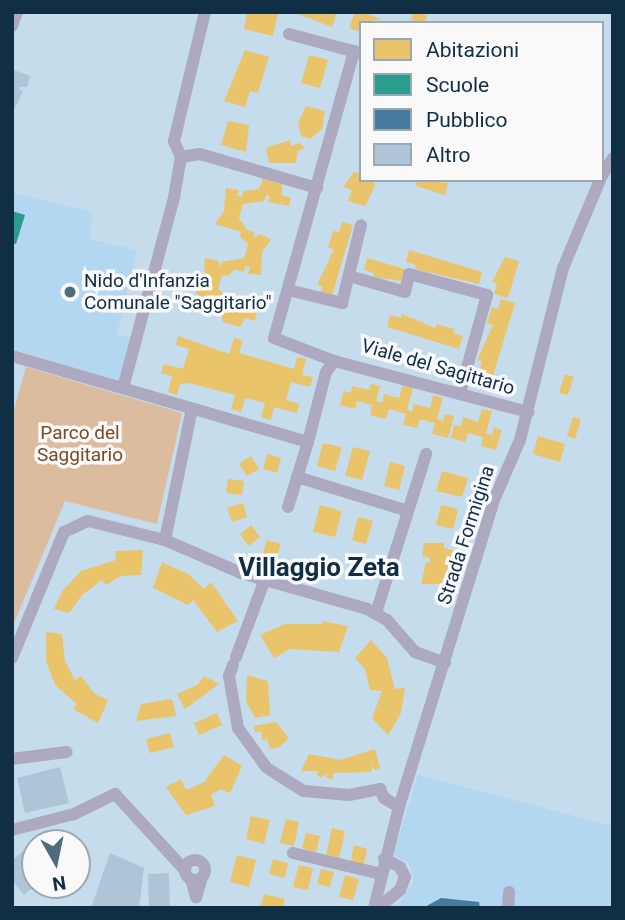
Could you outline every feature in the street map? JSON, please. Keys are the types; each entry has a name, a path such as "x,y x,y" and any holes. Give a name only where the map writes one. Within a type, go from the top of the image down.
{"street":[{"path":"12,26 17,12"},
{"path":"123,388 180,157 174,141 205,12"},
{"path":"289,34 357,52 274,338 334,361"},
{"path":"180,157 194,153 317,188"},
{"name":"Strada Formigina","path":"378,906 384,859 399,807 494,500 528,412 563,268 599,182"},
{"path":"288,290 342,303 360,225"},
{"path":"349,276 405,292 409,274 487,295 460,393"},
{"path":"12,356 308,442"},
{"name":"Viale del Sagittario","path":"288,507 327,372 334,361 528,412"},
{"path":"165,540 192,410"},
{"path":"376,613 426,454"},
{"path":"297,477 408,511"},
{"path":"12,658 28,611 69,527 88,521 165,540 264,579 376,613 415,652 445,663"},
{"path":"264,579 229,676 238,728 268,769 304,791 349,795 380,789 384,798 399,807"},
{"path":"12,759 67,752"},
{"path":"12,830 74,814 115,794 193,875 194,902"},
{"path":"293,852 381,874"},
{"path":"378,906 404,885 405,877 400,867 384,859"},
{"path":"508,908 509,892"}],"shaded area":[{"name":"Nido d'Infanzia Comunale \"Saggitario\"","path":"12,193 93,212 89,239 137,250 117,334 133,339 121,382 12,349"},
{"path":"418,775 613,826 613,908 397,908 414,881 408,862 393,855"}],"green space":[{"name":"Parco del Saggitario","path":"26,367 182,413 157,524 65,501 12,628 12,417"}],"building: Abitazioni":[{"path":"247,12 278,12 273,36 244,29"},
{"path":"293,12 326,12 336,15 332,27"},
{"path":"355,12 381,19 359,21 359,31 349,28"},
{"path":"413,12 427,15 426,21 411,20"},
{"path":"245,50 269,57 258,93 250,91 245,107 224,101"},
{"path":"309,55 328,60 320,88 301,83"},
{"path":"306,106 325,111 322,129 310,139 301,136 298,123"},
{"path":"228,121 249,125 246,152 221,145"},
{"path":"290,140 291,146 300,143 305,148 298,151 296,163 269,163 266,148"},
{"path":"354,172 359,173 359,182 374,182 375,186 365,206 348,201 352,190 343,187"},
{"path":"263,179 282,184 282,195 291,198 289,206 268,202 270,196 266,195 264,201 243,204 239,218 247,230 255,233 253,239 259,234 271,239 262,252 261,275 248,274 250,267 245,266 244,272 235,269 228,276 222,275 218,289 227,297 225,302 257,312 255,321 245,318 240,327 223,322 219,303 195,294 204,281 205,258 218,261 221,267 222,262 244,258 248,244 240,237 241,232 215,224 224,211 226,188 239,190 237,196 242,197 243,191 259,189"},
{"path":"417,182 448,183 445,195 416,186"},
{"path":"342,222 353,225 331,299 320,295 323,286 317,285 334,249 328,248 333,231 339,232"},
{"path":"409,250 482,272 479,284 415,269 416,265 406,262"},
{"path":"505,257 519,261 508,298 494,294 497,284 492,282"},
{"path":"367,258 405,269 401,281 373,277 374,273 364,270"},
{"path":"501,299 515,303 493,376 479,372 482,361 477,360 493,325 487,323 492,307 498,309"},
{"path":"402,314 435,328 437,324 454,329 453,333 463,336 459,349 387,327 390,315 401,318"},
{"path":"178,336 229,354 234,338 243,340 239,353 294,369 297,357 306,359 302,375 313,377 310,387 291,382 286,400 299,404 297,413 274,407 271,420 261,417 265,403 245,398 241,412 231,409 235,395 189,383 180,384 177,395 168,392 172,376 161,373 164,364 183,369 189,349 176,345"},
{"path":"565,374 574,377 568,395 559,393"},
{"path":"371,384 380,386 376,401 382,403 384,394 399,398 403,385 413,388 407,410 412,412 414,404 430,408 433,395 443,398 437,419 443,421 445,414 454,416 448,438 432,434 435,423 420,419 417,428 403,425 406,414 389,409 386,419 370,415 372,405 357,401 355,409 340,405 344,391 351,393 352,386 369,390"},
{"path":"482,409 492,411 486,433 492,435 494,427 502,430 496,450 481,446 483,437 468,433 465,442 451,438 454,425 461,426 463,417 478,422"},
{"path":"573,417 581,419 575,439 567,436"},
{"path":"538,436 565,444 560,462 533,454"},
{"path":"323,443 342,447 335,471 317,466"},
{"path":"353,447 370,451 362,480 345,476"},
{"path":"267,454 281,458 277,473 263,469"},
{"path":"251,456 259,469 247,476 239,464"},
{"path":"390,462 405,466 399,490 384,486"},
{"path":"442,471 468,478 462,497 436,491"},
{"path":"228,479 244,481 242,495 226,493"},
{"path":"243,503 247,517 232,522 227,508"},
{"path":"320,505 342,511 335,537 313,532"},
{"path":"441,505 458,509 453,529 436,525"},
{"path":"358,517 373,521 366,544 352,540"},
{"path":"251,525 260,537 249,546 240,534"},
{"path":"267,540 281,544 276,559 262,555"},
{"path":"424,543 444,543 444,548 455,551 441,584 421,584 426,562 430,563 430,558 422,556"},
{"path":"143,550 141,575 121,576 106,585 102,580 82,595 69,613 54,609 63,590 81,571 116,560 115,551"},
{"path":"162,562 188,574 204,589 211,582 238,621 217,632 193,600 188,605 153,588"},
{"path":"322,621 348,626 339,652 290,649 274,658 260,635 285,624 322,624"},
{"path":"46,632 62,634 65,661 75,680 81,676 95,694 108,700 98,723 73,709 77,704 55,685 46,661"},
{"path":"371,640 387,658 395,689 405,688 401,713 388,735 372,718 382,691 370,690 365,669 355,658"},
{"path":"247,675 268,681 270,715 255,718 246,701"},
{"path":"204,676 219,684 185,709 177,694 197,685"},
{"path":"172,699 176,716 136,721 141,704"},
{"path":"217,713 222,725 199,735 194,723"},
{"path":"276,722 289,738 278,748 270,749 267,739 262,740 261,731 255,732 254,726"},
{"path":"170,733 174,747 150,753 146,739"},
{"path":"375,749 380,768 375,770 372,766 371,772 333,773 333,779 326,778 327,773 322,777 317,776 318,771 301,771 309,754 340,760"},
{"path":"224,755 242,766 230,793 220,789 211,795 215,806 186,815 166,787 181,779 186,790 204,782"},
{"path":"251,816 270,820 264,844 246,839"},
{"path":"286,819 299,822 294,846 280,843"},
{"path":"332,828 345,831 339,858 326,855"},
{"path":"306,833 320,836 316,852 302,848"},
{"path":"354,845 367,849 364,864 351,861"},
{"path":"237,855 256,860 249,887 230,882"},
{"path":"273,859 288,863 285,878 269,874"},
{"path":"299,865 313,868 308,890 293,887"},
{"path":"321,869 334,872 330,887 317,884"},
{"path":"345,875 359,879 353,900 339,897"},
{"path":"264,894 285,899 283,908 260,908"}],"building: Scuole":[{"path":"12,211 25,215 16,244 12,243"}],"building: Pubblico":[{"path":"441,898 479,902 480,908 423,908"}],"building: Altro":[{"path":"14,70 30,76 27,87 18,87 23,92 13,112"},
{"path":"60,767 69,803 25,813 17,778"},
{"path":"21,853 21,891 12,880 12,860"},
{"path":"110,853 144,868 139,908 91,908"},
{"path":"169,873 170,908 149,908 148,874"}],"place":[{"name":"Nido d'Infanzia Comunale \"Saggitario\"","path":"70,292"}],"district":[{"name":"Villaggio Zeta","path":"319,568"}]}
